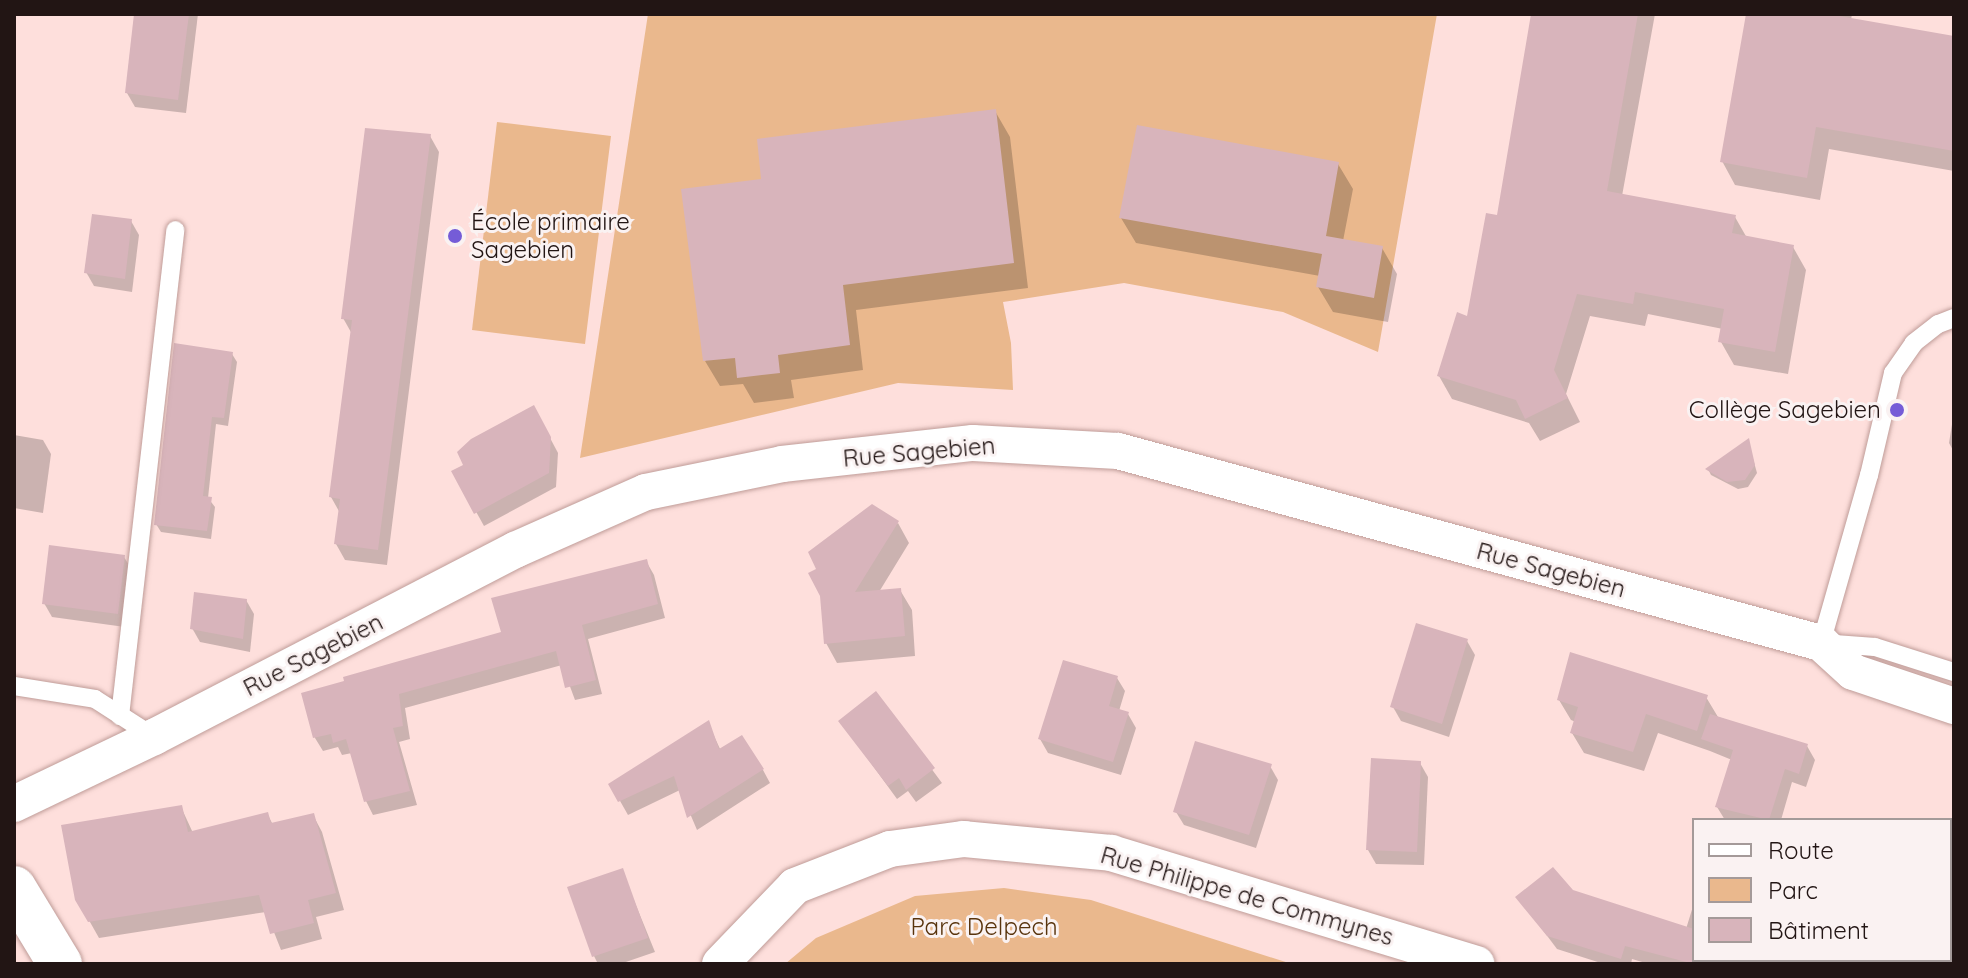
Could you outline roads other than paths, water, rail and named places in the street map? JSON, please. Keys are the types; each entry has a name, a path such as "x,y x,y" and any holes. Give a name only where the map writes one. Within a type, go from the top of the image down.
{"street":[{"name":"Rue Sagebien","path":"14,804 154,737 515,550 646,492 782,464 973,443 1118,451 1821,643 1853,672 1954,706"},
{"name":"Rue Philippe de Commynes","path":"720,964 795,886 890,849 964,839 1111,853 1476,964"},
{"path":"14,888 60,964"}],"lane":[{"path":"120,716 175,230"},
{"path":"1954,318 1938,324 1914,343 1893,373 1854,532 1821,643 1875,647 1954,672"},
{"path":"14,686 95,699 154,737"}],"place":[{"name":"École primaire Sagebien","path":"455,236"},
{"name":"Collège Sagebien","path":"1897,410"}],"park label":[{"name":"Parc Delpech","path":"984,927"}]}
